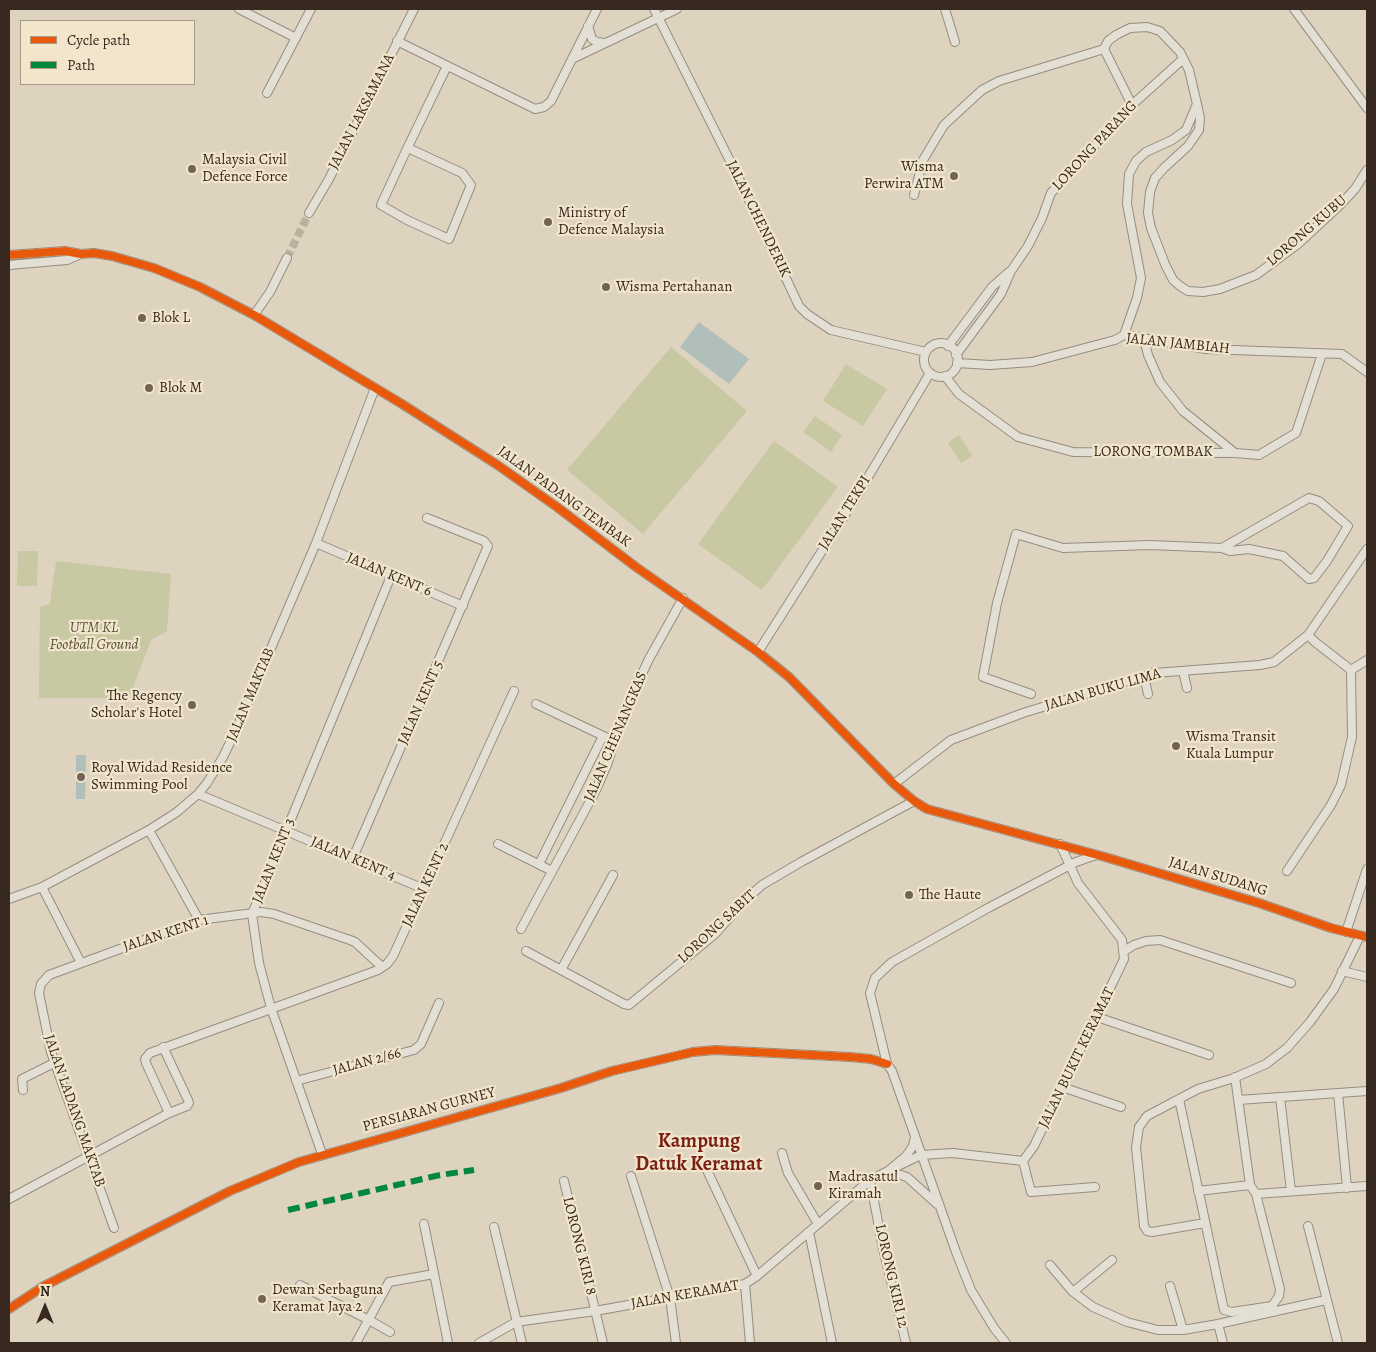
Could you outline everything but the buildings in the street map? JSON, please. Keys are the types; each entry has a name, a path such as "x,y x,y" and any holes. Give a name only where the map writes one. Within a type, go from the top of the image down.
{"street":[{"path":"239,9 296,38"},
{"path":"267,93 311,9"},
{"name":"JALAN LAKSAMANA","path":"309,214 329,179 414,9"},
{"path":"398,41 535,109 544,107 551,101 597,9"},
{"name":"JALAN CHENDERIK","path":"654,9 742,185 799,306 812,318 832,330 926,352"},
{"path":"572,59 677,9"},
{"path":"945,9 955,42"},
{"path":"1294,9 1367,108"},
{"path":"588,26 592,39 597,42 606,43"},
{"name":"LORONG KUBU","path":"1104,50 1108,41 1116,35 1130,28 1147,27 1160,31 1177,47 1190,70 1200,118 1199,130 1188,146 1155,178 1150,192 1148,213 1156,243 1173,280 1188,291 1203,292 1220,289 1256,275 1298,244 1334,210 1355,189 1367,170"},
{"path":"914,195 922,160 944,125 982,90 999,80 1104,50 1132,105"},
{"name":"LORONG PARANG","path":"957,359 1001,294 1011,271 1028,246 1042,218 1051,193 1132,105 1183,59"},
{"path":"408,148 462,173 471,185 449,240 407,220 382,205 408,148 447,66"},
{"path":"1124,335 1137,298 1141,278 1127,204 1129,174 1136,161 1146,152 1172,140 1186,130 1197,104"},
{"name":"JALAN PADANG TEMBAK","path":"9,255 65,251 81,254 104,254 154,268 200,287 254,315 402,404 496,464 557,507 636,567 758,652 796,684 894,784 914,801 927,809 1060,844"},
{"name":"JALAN PADANG TEMBAK","path":"9,265 67,260 81,254"},
{"path":"254,315 270,292 287,258"},
{"name":"LORONG PARANG","path":"948,346 992,287 1011,271"},
{"name":"JALAN JAMBIAH","path":"957,359 990,365 1032,362 1115,340 1124,335 1206,349 1342,354 1367,372"},
{"path":"1144,339 1148,355 1160,382 1184,410 1235,453"},
{"path":"934,345 948,346 957,359 953,372 945,376 935,376 930,373 924,361 926,352 934,345"},
{"name":"LORONG TOMBAK","path":"945,376 959,394 1018,437 1073,452 1235,453 1259,455 1296,433 1322,354"},
{"name":"JALAN TEKPI","path":"758,652 858,494 930,373"},
{"name":"JALAN MAKTAB","path":"9,899 42,887 149,830 198,794 224,757 236,730 316,543 375,388"},
{"path":"1032,694 983,677 997,603 1016,534 1063,548 1170,545 1222,548 1230,551 1249,549 1283,556 1309,580 1314,578 1327,562 1348,526 1319,501 1309,498 1222,548"},
{"name":"JALAN KENT 5","path":"352,860 488,546 484,542 428,518"},
{"name":"JALAN KENT 6","path":"316,543 463,606"},
{"name":"JALAN BUKU LIMA","path":"894,784 951,740 1023,713 1154,673 1260,665 1274,662 1308,635 1367,549"},
{"name":"JALAN KENT 3","path":"322,1154 271,1008 259,963 252,914 391,576"},
{"name":"JALAN CHENANGKAS","path":"521,928 596,790 621,720 636,686 683,598"},
{"path":"1308,635 1351,670"},
{"path":"1351,670 1367,660"},
{"path":"1287,872 1322,820 1341,784 1352,737 1351,670"},
{"path":"1183,671 1187,688"},
{"path":"1144,676 1148,694"},
{"name":"JALAN KENT 2","path":"382,967 393,956 514,691"},
{"path":"536,704 614,741"},
{"path":"539,864 603,736"},
{"name":"JALAN KENT 4","path":"198,794 424,889"},
{"name":"LORONG SABIT","path":"526,951 629,1005 714,934 744,901 762,885 800,862 914,801"},
{"path":"149,830 199,920"},
{"path":"498,844 552,870"},
{"path":"1060,844 1078,883 1122,940 1124,951 1134,945 1160,940 1291,983"},
{"name":"JALAN SUDANG","path":"1060,844 1364,936"},
{"path":"1006,1343 994,1328 971,1290 892,1071 887,1064 870,992 875,978 892,962 988,908 1083,859 1098,855"},
{"path":"1346,932 1367,869"},
{"path":"561,970 612,875"},
{"path":"42,887 81,963"},
{"name":"JALAN KENT 1","path":"39,992 41,984 49,975 199,920 261,912 274,914 355,942 382,967"},
{"path":"1205,1223 1152,1232 1147,1231 1144,1226 1136,1147 1139,1127 1147,1116 1198,1089 1236,1077 1266,1064 1287,1048 1310,1022 1334,989 1342,971 1364,936"},
{"name":"JALAN BUKIT KERAMAT","path":"1023,1161 1034,1146 1124,959 1124,951"},
{"path":"169,1114 145,1059 150,1053 382,967"},
{"path":"1342,971 1367,977"},
{"name":"JALAN LADANG MAKTAB","path":"39,992 50,1052 114,1228"},
{"name":"JALAN 2/66","path":"296,1081 414,1050 421,1044 439,1003"},
{"path":"1096,1017 1210,1055"},
{"path":"9,1199 187,1106 189,1103 163,1047"},
{"name":"PERSIARAN GURNEY","path":"9,1310 44,1286 230,1191 299,1162 561,1088 612,1071 693,1052 715,1050 871,1059 887,1064"},
{"path":"23,1090 22,1079 54,1062"},
{"path":"1179,1099 1224,1310 1232,1312 1272,1306 1279,1296 1280,1289 1256,1194 1250,1185 1236,1077"},
{"path":"1062,1087 1121,1107"},
{"path":"1238,1100 1367,1091"},
{"path":"1338,1093 1347,1188"},
{"path":"1280,1097 1291,1191"},
{"name":"JALAN KERAMAT","path":"479,1343 516,1322 595,1311 745,1284 757,1276 870,1180 888,1171 910,1151 915,1136"},
{"path":"782,1153 788,1173 818,1224"},
{"path":"888,1171 921,1155 953,1153 1023,1161 1031,1192 1095,1187"},
{"path":"705,1166 757,1276"},
{"path":"888,1171 907,1176 940,1207"},
{"path":"632,1176 670,1298 676,1343"},
{"name":"LORONG KIRI 12","path":"870,1180 883,1248 906,1343"},
{"name":"LORONG KIRI 8","path":"564,1181 603,1343"},
{"path":"1198,1191 1250,1185"},
{"path":"1256,1194 1367,1186"},
{"path":"424,1224 448,1343"},
{"path":"1308,1226 1338,1343"},
{"path":"494,1228 522,1343"},
{"path":"809,1232 832,1343"},
{"path":"1073,1292 1112,1260"},
{"path":"1050,1265 1073,1292 1093,1308 1126,1322 1158,1330 1184,1330 1218,1324 1326,1300"},
{"path":"356,1343 389,1282 434,1274"},
{"path":"745,1284 750,1343"},
{"path":"300,1285 390,1332"},
{"path":"1170,1286 1184,1330"},
{"path":"1218,1324 1223,1343"}],"green space":[{"path":"671,347 747,411 643,534 567,470"},
{"path":"846,364 887,389 863,426 823,401"},
{"path":"815,416 842,435 831,452 803,432"},
{"path":"959,435 972,456 961,463 948,443"},
{"path":"774,441 838,487 762,590 698,544"},
{"path":"18,551 38,551 37,586 17,586"},
{"name":"UTM KL Football Ground","path":"56,561 171,574 167,631 151,640 129,698 39,698 40,607 50,604"}],"shaded area":[{"path":"699,322 749,359 729,384 680,347"},
{"name":"Royal Widad Residence Swimming Pool","path":"76,755 86,755 85,799 76,799"}],"tunnel":[{"path":"287,258 309,213"}],"marked path":[{"path":"288,1210 440,1175 474,1170"}],"cycle path":[{"path":"9,255 65,251 81,254 94,253 154,268 200,287 254,315 402,404 496,464 557,507 636,567 758,652 789,677 894,784 927,809 1105,857 1259,903 1331,928 1367,937"},
{"path":"9,1309 44,1286 230,1191 299,1162 561,1088 612,1071 693,1052 715,1050 850,1057 871,1059 887,1064"}],"place":[{"name":"Malaysia Civil Defence Force","path":"192,169"},
{"name":"Wisma Perwira ATM","path":"954,176"},
{"name":"Ministry of Defence Malaysia","path":"548,222"},
{"name":"Wisma Pertahanan","path":"606,287"},
{"name":"Blok L","path":"142,318"},
{"name":"Blok M","path":"149,388"},
{"name":"The Regency Scholar's Hotel","path":"192,705"},
{"name":"Wisma Transit Kuala Lumpur","path":"1176,746"},
{"name":"Royal Widad Residence Swimming Pool","path":"81,777"},
{"name":"The Haute","path":"909,895"},
{"name":"Madrasatul Kiramah","path":"818,1186"},
{"name":"Dewan Serbaguna Keramat Jaya 2","path":"262,1299"}],"district":[{"name":"Kampung Datuk Keramat","path":"699,1154"}]}
